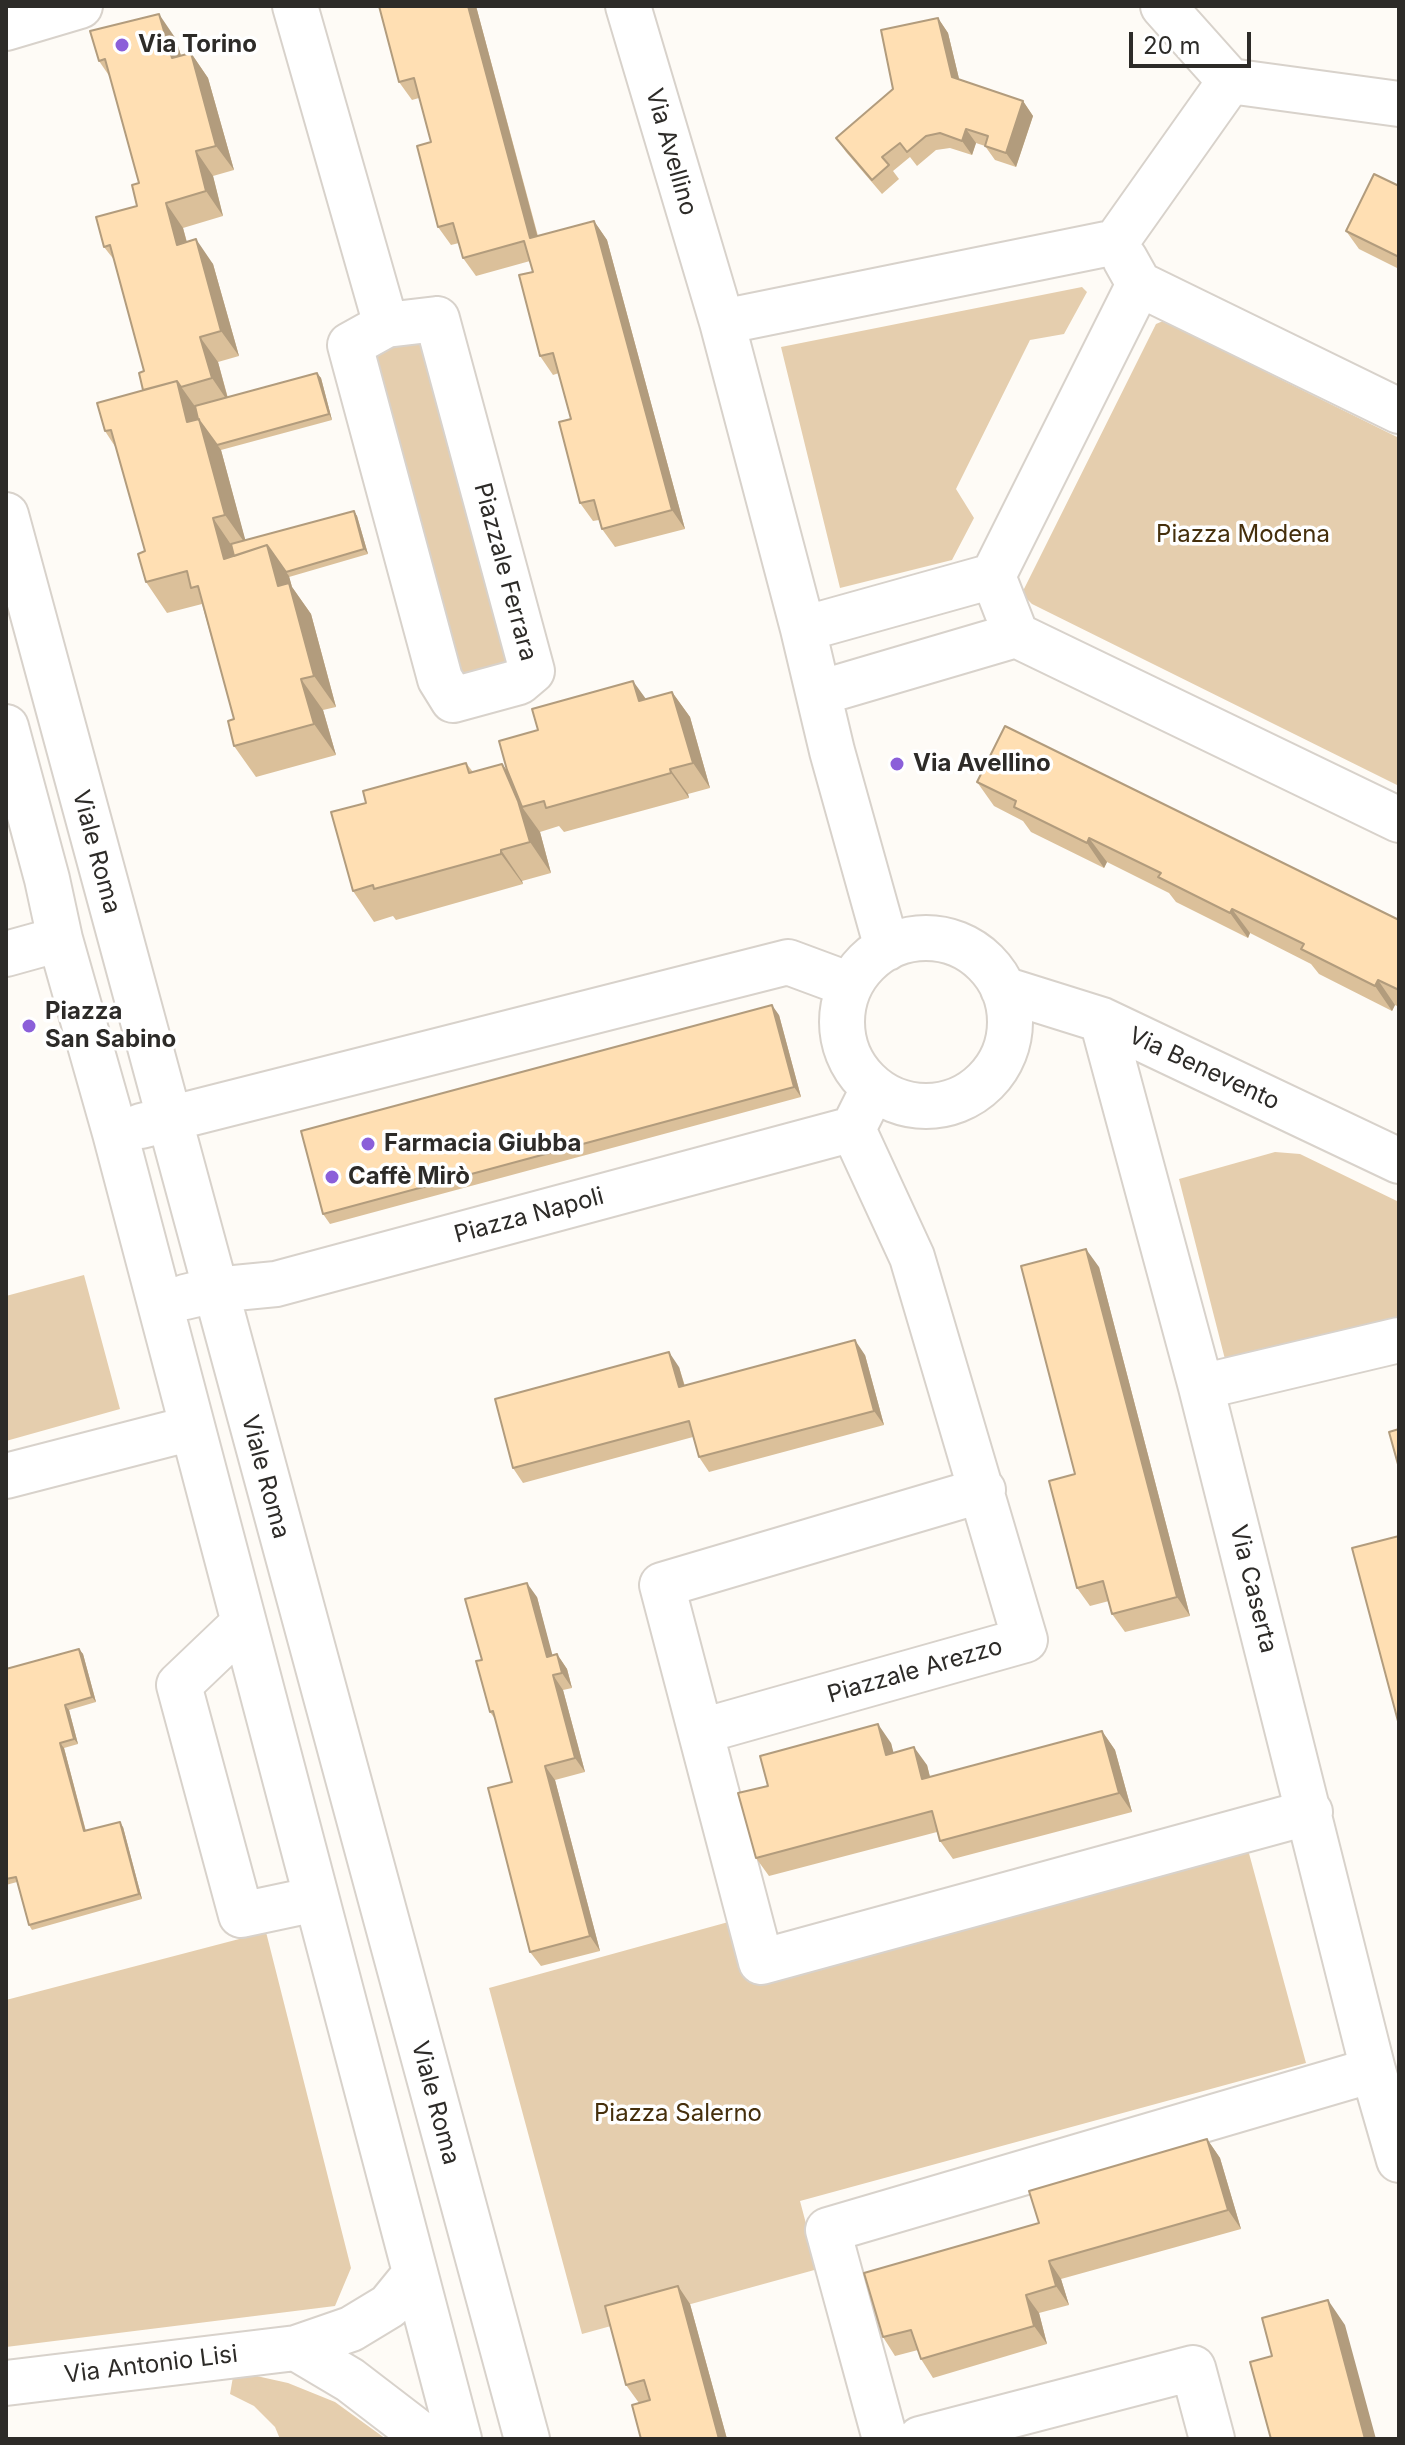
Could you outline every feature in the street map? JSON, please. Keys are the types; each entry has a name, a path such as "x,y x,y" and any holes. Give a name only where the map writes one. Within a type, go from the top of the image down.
{"street":[{"path":"6,28 80,6"},
{"path":"295,6 386,325"},
{"name":"Via Avellino","path":"628,6 722,322 832,751 887,948"},
{"path":"1163,6 1230,81 1399,104"},
{"path":"722,322 1116,242 1230,81"},
{"path":"1116,242 1139,284 1399,411"},
{"path":"803,629 993,576 1139,284"},
{"name":"Piazzale Ferrara","path":"437,319 532,671 519,682 453,700 440,679 350,345 386,325 437,319"},
{"name":"Viale Roma","path":"6,515 527,2439"},
{"path":"993,576 1016,635"},
{"path":"819,693 1016,635 1399,820"},
{"path":"6,727 459,2439"},
{"path":"6,954 60,939"},
{"path":"913,939 941,939 967,949 989,966 1003,989 1010,1016 1008,1044 996,1069 977,1089 953,1102 925,1107 898,1102 873,1089 855,1067 844,1041 842,1013 850,985 866,964 887,948 913,939"},
{"path":"115,1133 788,962 850,985"},
{"name":"Via Benevento","path":"1003,989 1102,1020 1399,1161"},
{"name":"Via Caserta","path":"1102,1020 1201,1387 1373,2070 1399,2160"},
{"path":"853,1129 873,1089"},
{"name":"Piazza Napoli","path":"159,1303 214,1290 276,1284 853,1129"},
{"name":"Piazzale Arezzo","path":"702,1731 1025,1640 912,1257 853,1129"},
{"path":"1201,1387 1399,1340"},
{"path":"6,1476 192,1428"},
{"path":"983,1490 662,1585 761,1962 1310,1812"},
{"path":"244,1623 179,1685 241,1915 316,1899"},
{"path":"885,2439 828,2230 1373,2070"},
{"name":"Via Antonio Lisi","path":"6,2383 296,2348 351,2329 389,2306 415,2274"},
{"path":"296,2348 350,2380 427,2439"},
{"path":"920,2439 1193,2368 1212,2439"}],"green space":[{"path":"1082,287 1087,292 1064,334 1030,340 956,489 974,518 952,560 840,588 781,347"},
{"name":"Piazza Modena","path":"1163,321 1399,438 1399,786 1032,604 1026,598 1023,591 1156,324"},
{"path":"417,340 424,342 509,665 459,676 373,352"},
{"path":"1275,1152 1300,1154 1399,1202 1399,1322 1227,1367 1179,1179"},
{"path":"84,1275 120,1409 6,1441 6,1296"},
{"name":"Piazza Salerno","path":"1247,1846 1306,2063 800,2201 818,2269 582,2334 489,1988 732,1921 748,1982"},
{"path":"266,1932 351,2268 335,2306 6,2347 6,2000"},
{"path":"234,2371 288,2383 335,2402 386,2439 280,2439 275,2427 254,2406 230,2394"}],"building":[{"path":"379,6 468,6 530,238 594,221 672,510 602,529 594,500 580,503 559,422 571,419 553,353 540,356 519,275 533,272 524,241 463,258 453,223 438,227 417,146 431,142 414,78 399,82"},
{"path":"159,14 172,58 191,53 216,146 196,151 206,191 166,203 177,245 196,239 221,331 200,337 212,378 181,387 177,381 143,390 139,373 144,371 110,245 104,247 96,217 137,206 132,185 139,183 105,59 99,61 90,31"},
{"path":"938,18 952,77 1023,101 1006,153 985,146 988,136 966,129 962,141 940,133 926,136 907,152 900,143 882,157 889,165 872,180 836,138 893,89 881,30"},
{"path":"1374,174 1399,186 1399,257 1346,231"},
{"path":"317,373 329,414 217,445 198,419 195,406"},
{"path":"177,381 187,422 199,419 225,515 213,518 224,559 267,545 278,586 289,583 314,676 301,679 314,724 234,746 228,721 234,719 198,586 191,588 187,571 146,582 138,554 145,551 111,430 105,431 97,403"},
{"path":"354,511 364,549 286,572 267,545 234,556 231,544"},
{"path":"633,681 639,701 672,692 693,763 670,769 671,773 546,808 544,801 522,807 499,741 538,730 532,709"},
{"path":"1005,726 1399,920 1399,990 1378,980 1375,986 1301,949 1304,944 1232,909 1230,913 1158,877 1161,873 1089,838 1087,843 1014,807 1016,801 977,782"},
{"path":"466,763 469,773 502,764 518,801 530,842 501,850 501,854 374,889 373,885 353,891 331,812 366,803 363,791"},
{"path":"772,1005 794,1087 323,1214 301,1131"},
{"path":"1086,1249 1177,1597 1112,1614 1103,1581 1077,1588 1049,1481 1075,1474 1021,1266"},
{"path":"855,1340 874,1411 699,1457 689,1421 513,1468 495,1399 669,1352 679,1387"},
{"path":"1399,1429 1399,1468 1389,1432"},
{"path":"1399,1536 1399,1725 1352,1548"},
{"path":"527,1583 547,1657 557,1654 562,1673 553,1675 575,1758 545,1766 590,1936 530,1952 488,1788 512,1782 476,1661 482,1660 465,1599"},
{"path":"79,1649 92,1697 65,1705 74,1739 60,1743 84,1831 120,1822 139,1894 29,1925 16,1877 6,1879 6,1669"},
{"path":"878,1724 886,1755 914,1747 922,1779 1102,1731 1119,1793 940,1841 932,1811 756,1858 738,1793 768,1786 760,1756"},
{"path":"1207,2139 1228,2210 1049,2261 1056,2286 1026,2295 1034,2326 921,2359 911,2330 883,2337 864,2273 1039,2223 1029,2191"},
{"path":"678,2286 719,2439 641,2439 632,2405 650,2400 644,2380 626,2385 605,2306"},
{"path":"1328,2300 1365,2439 1271,2439 1250,2362 1272,2356 1262,2318"}],"place":[{"name":"Via Torino","path":"122,45"},
{"name":"Via Avellino","path":"897,764"},
{"name":"Piazza San Sabino","path":"29,1026"},
{"name":"Farmacia Giubba","path":"368,1144"},
{"name":"Caffè Mirò","path":"332,1177"}]}
